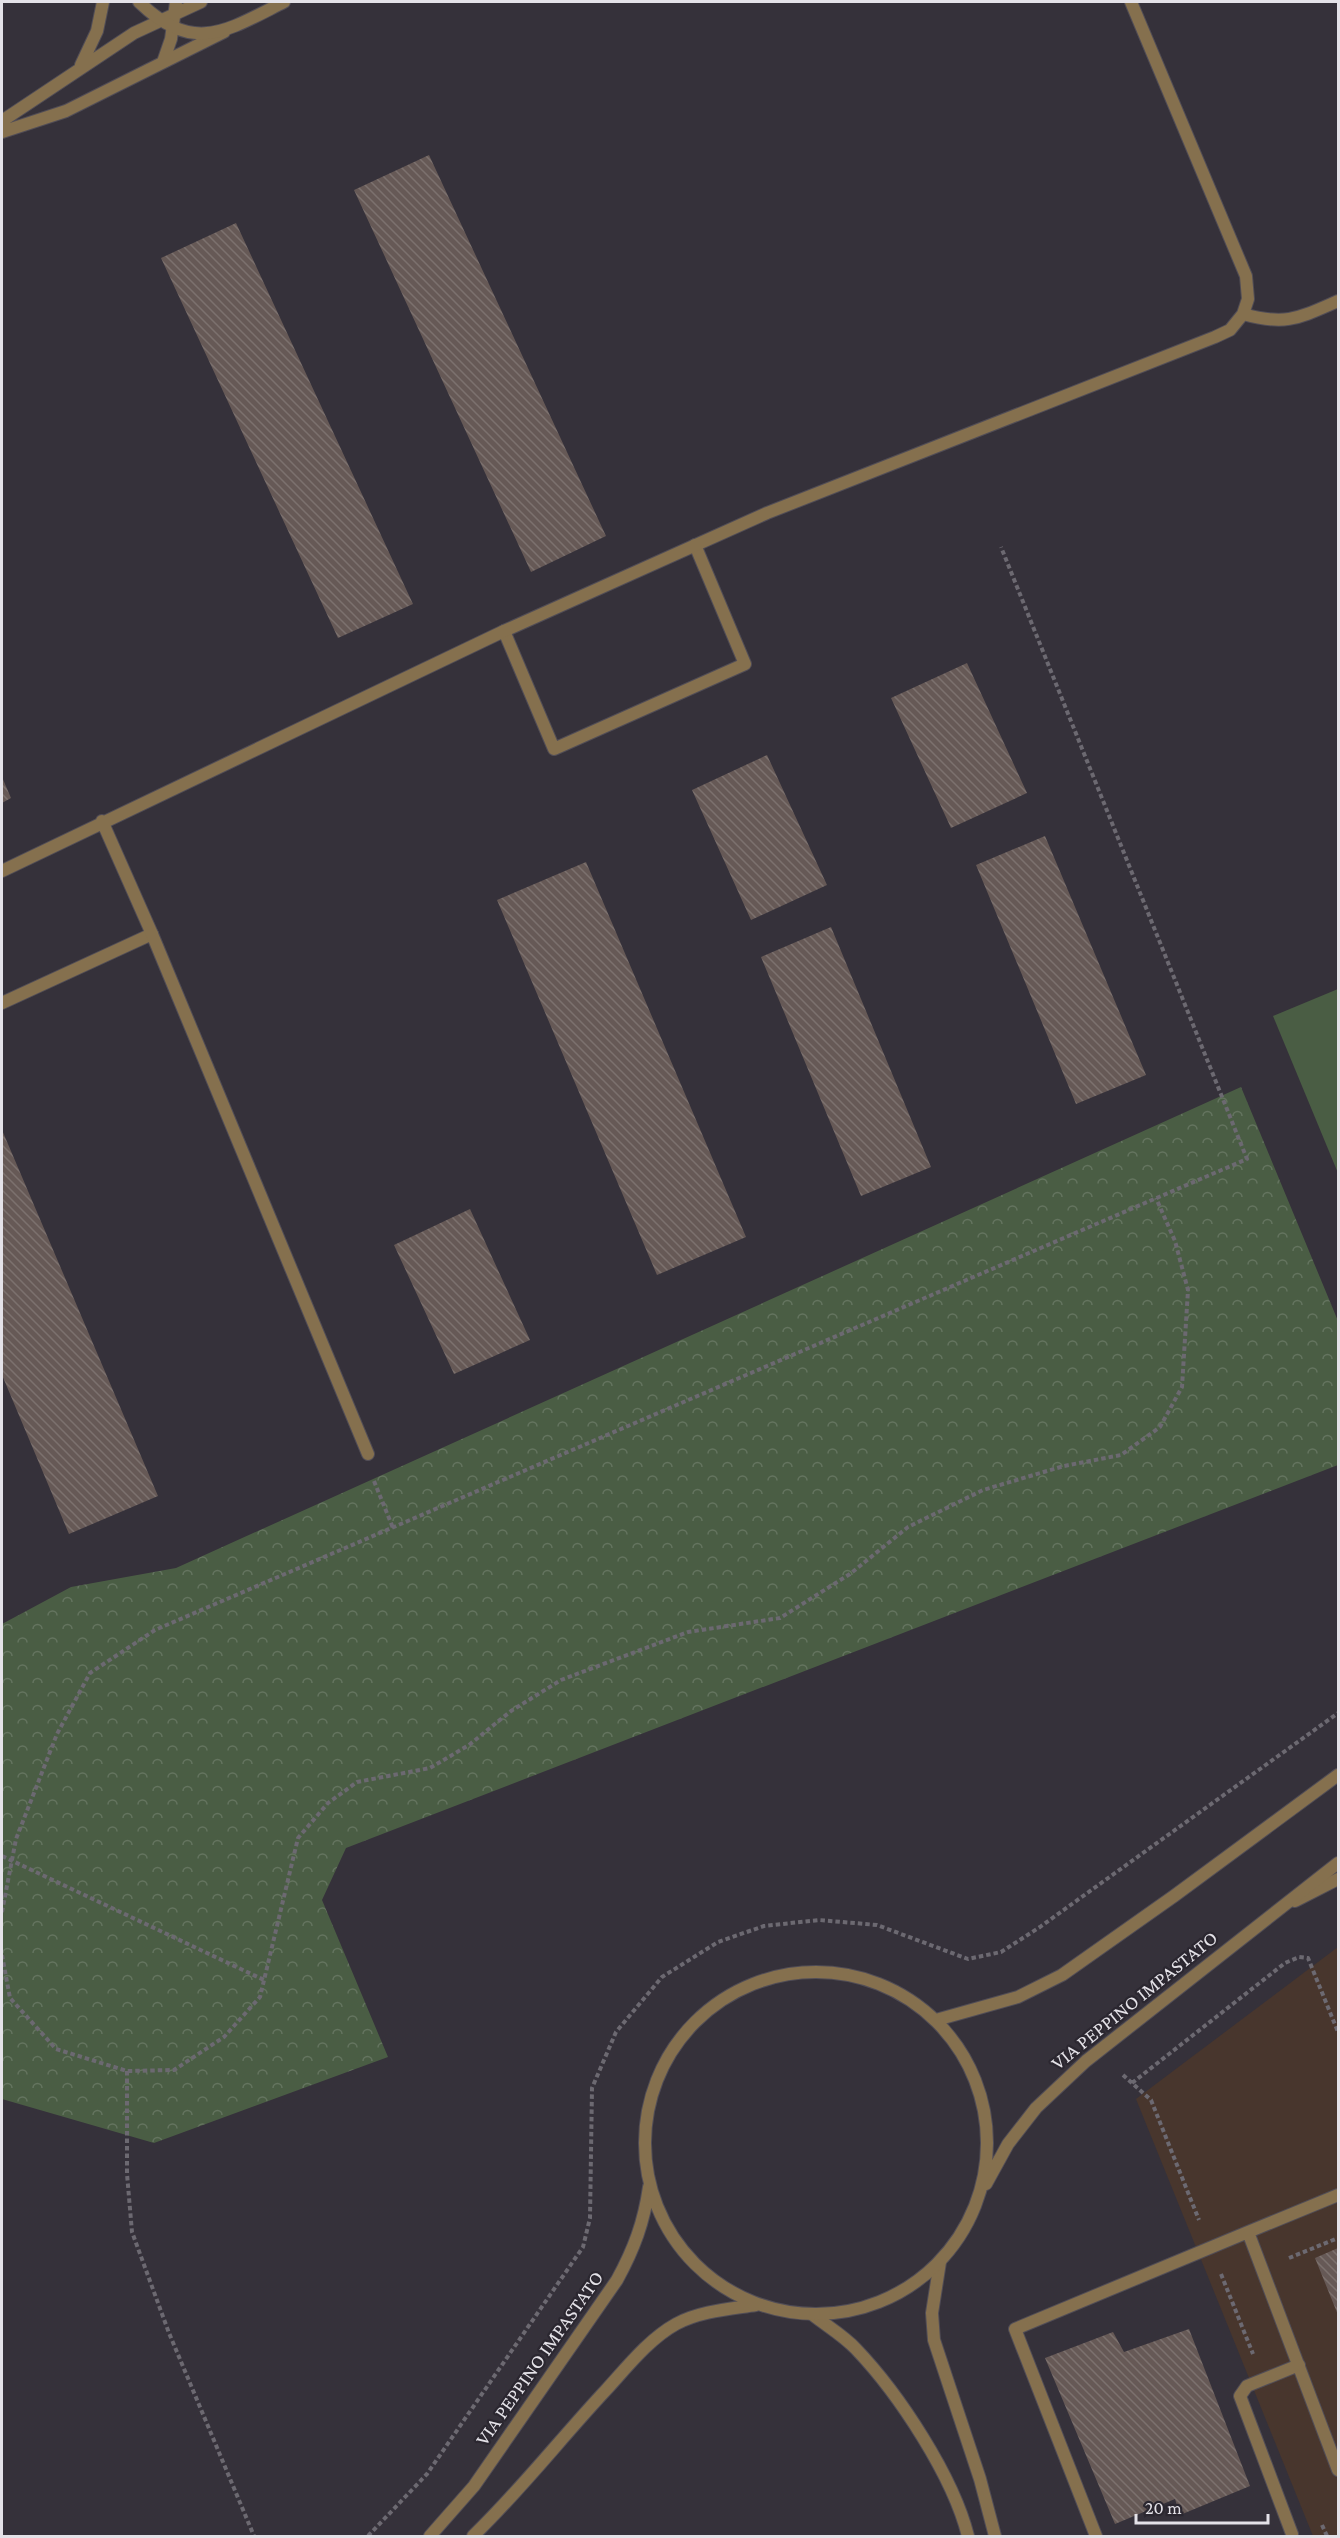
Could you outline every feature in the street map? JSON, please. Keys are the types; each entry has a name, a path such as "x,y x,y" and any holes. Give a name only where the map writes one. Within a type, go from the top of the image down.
{"street":[{"path":"79,69 97,31 103,2"},
{"path":"139,2 161,20"},
{"path":"2,121 134,33 201,2"},
{"path":"2,132 66,111 284,2"},
{"path":"2,871 102,821 504,631 766,513 1230,330 1243,314 1248,299 1246,276 1131,2"},
{"path":"174,14 185,33 224,32"},
{"path":"164,62 174,14"},
{"path":"1243,314 1265,320 1292,321 1338,301"},
{"path":"504,631 554,749 745,664 695,545"},
{"path":"102,821 152,933 368,1454"},
{"path":"2,1003 152,933"},
{"path":"936,2020 1018,1997 1062,1975 1338,1775"},
{"name":"VIA PEPPINO IMPASTATO","path":"981,2193 1008,2144 1036,2108 1103,2047 1338,1863"},
{"path":"1278,1909 1338,1879"},
{"path":"827,1972 867,1979 904,1995 936,2020 964,2057 983,2100 988,2146 981,2193 965,2229 940,2262 913,2285 882,2302 848,2312 813,2315 784,2312 756,2304 720,2286 688,2259 665,2225 649,2186 644,2146 648,2106 662,2068 684,2034 722,2001 748,1986 787,1974 827,1972"},
{"name":"VIA PEPPINO IMPASTATO","path":"430,2536 474,2486 617,2280 636,2246 644,2221 649,2186"},
{"path":"1096,2536 1015,2329 1338,2195"},
{"path":"1248,2232 1338,2470"},
{"path":"940,2262 932,2313 934,2340 980,2479 995,2536"},
{"path":"473,2536 498,2512 563,2437 650,2343 676,2324 703,2314 756,2304"},
{"path":"813,2315 855,2348 893,2393 938,2464 964,2521 968,2536"},
{"path":"1291,2536 1240,2396 1247,2386 1299,2366"}],"path":[{"path":"2,1912 16,1839 57,1734 90,1673 154,1630 1247,1159 1001,547"},
{"path":"2,1955 10,1998 56,2049 127,2072 174,2070 224,2037 260,1997 298,1838 328,1803 357,1782 430,1768 469,1745 511,1711 561,1680 688,1632 780,1618 850,1574 908,1527 982,1490 1064,1466 1121,1455 1160,1427 1182,1387 1188,1290 1174,1241 1156,1198"},
{"path":"368,1454 376,1489 393,1528"},
{"path":"368,2536 427,2474 583,2247 590,2218 592,2088 616,2032 662,1977 718,1942 764,1926 819,1920 878,1925 968,1959 1001,1952 1040,1927 1338,1713"},
{"path":"2,1856 264,1980"},
{"path":"1132,2083 1285,1963 1299,1957 1308,1958 1338,2032"},
{"path":"127,2072 128,2174 132,2232 170,2332 254,2536"},
{"path":"1123,2075 1150,2100 1264,2380"},
{"path":"1319,2516 1327,2536"}],"shaded area":[{"path":"1338,1947 1338,2536 1313,2536 1136,2099"}],"green space":[{"path":"1338,989 1338,1173 1273,1016"},
{"path":"1241,1087 1338,1321 1338,1465 346,1848 322,1900 388,2057 154,2143 2,2099 2,1624 71,1587 176,1568"}],"building":[{"path":"429,155 606,536 531,572 354,190"},
{"path":"236,223 413,604 338,638 161,258"},
{"path":"967,663 1027,793 951,828 891,698"},
{"path":"767,755 827,885 751,920 692,790"},
{"path":"2,777 11,798 2,803"},
{"path":"1045,836 1146,1075 1076,1104 976,865"},
{"path":"586,862 746,1237 657,1275 497,900"},
{"path":"831,927 931,1167 861,1196 761,957"},
{"path":"2,1130 158,1496 69,1534 2,1375"},
{"path":"470,1209 530,1340 454,1374 394,1245"},
{"path":"1338,2248 1338,2315 1315,2258"},
{"path":"1189,2329 1250,2486 1180,2515 1175,2499 1115,2524 1045,2358 1113,2332 1124,2352"}]}
